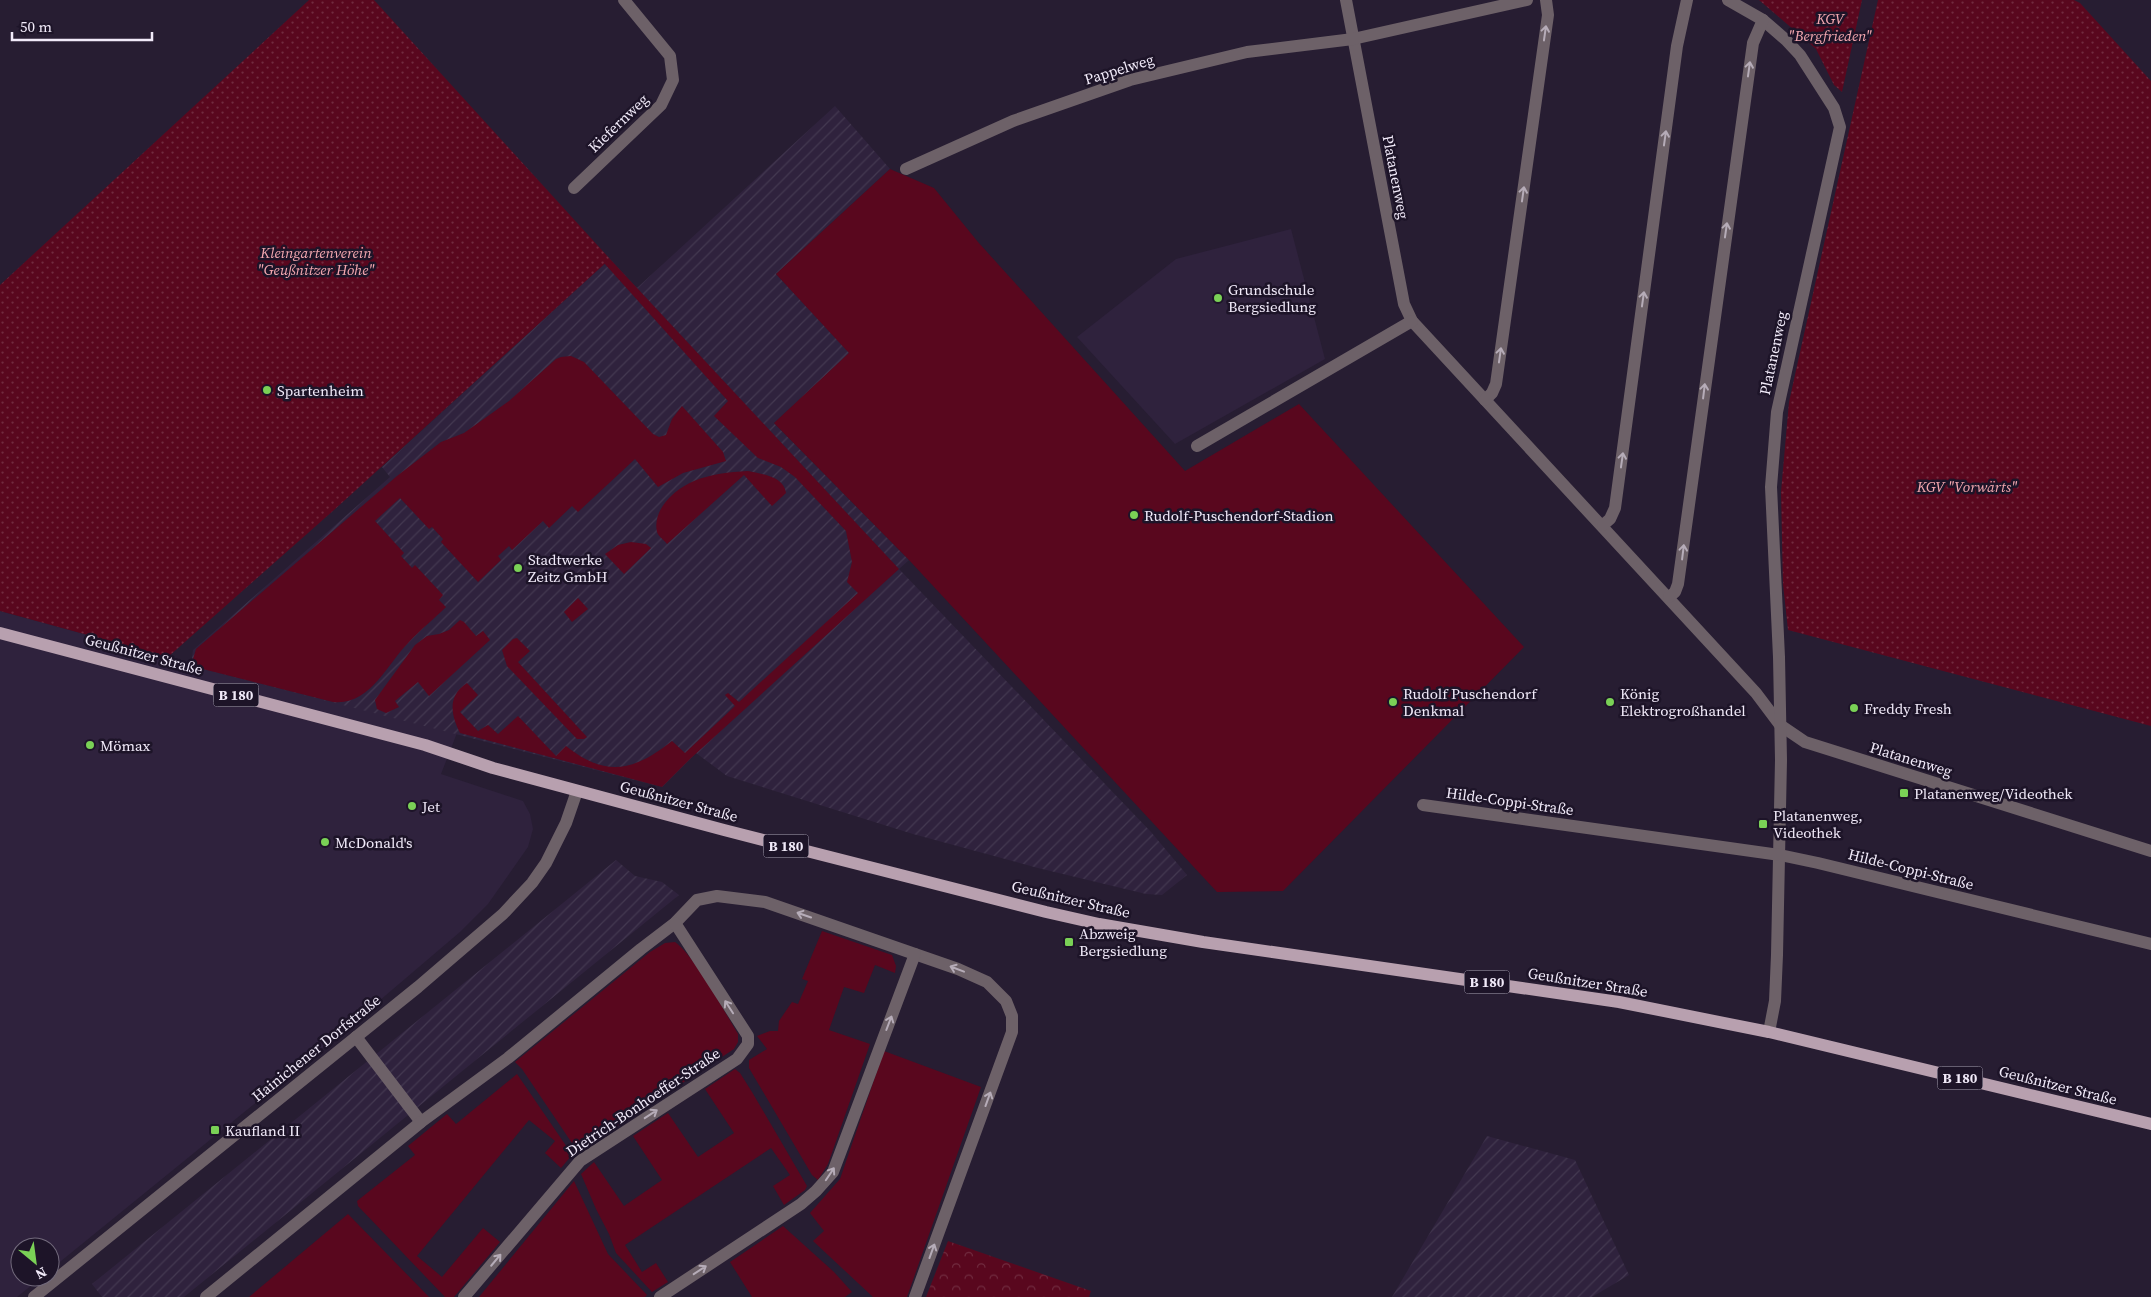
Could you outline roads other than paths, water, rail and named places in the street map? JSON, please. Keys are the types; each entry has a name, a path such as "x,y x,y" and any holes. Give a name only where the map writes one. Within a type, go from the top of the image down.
{"main road":[{"name":"Geußnitzer Straße","path":"0,633 425,745 493,768 577,791 834,859 1099,924 1203,942 1619,1002 1769,1032 2151,1124"}],"street":[{"name":"Kiefernweg","path":"574,188 661,105 673,80 670,56 624,0"},
{"name":"Platanenweg","path":"1346,0 1404,304 1412,320 1669,597 1756,693 1780,725 1805,742 2151,851"},
{"path":"1353,39 1527,0"},
{"path":"1485,400 1492,393 1496,384 1547,24 1546,0"},
{"path":"1603,525 1610,519 1615,508 1677,46 1687,0"},
{"name":"Platanenweg","path":"1728,0 1762,20 1786,40 1800,55 1834,108 1840,127 1777,412 1770,487 1779,657 1780,855 1775,1001 1769,1032"},
{"path":"1669,597 1678,584 1753,42 1762,20"},
{"name":"Pappelweg","path":"906,169 1013,121 1130,80 1247,52 1353,39"},
{"path":"1197,446 1412,320"},
{"name":"Hainichener Dorfstraße","path":"43,1294 469,945 521,897 554,849 566,823 577,791"},
{"name":"Hilde-Coppi-Straße","path":"1423,805 1780,855 2151,944"},
{"path":"206,1297 421,1122 508,1058 675,923 697,900 717,896 764,902 915,954 987,982 1006,1000 1012,1016 1012,1032 915,1297"},
{"name":"Dietrich-Bonhoeffer-Straße","path":"464,1297 580,1161 737,1059 748,1044 748,1036 675,923"},
{"path":"660,1297 801,1204 816,1191 832,1172 915,954"},
{"path":"356,1037 421,1122"}],"place":[{"name":"Grundschule Bergsiedlung","path":"1218,298"},
{"name":"Spartenheim","path":"267,390"},
{"name":"Rudolf-Puschendorf-Stadion","path":"1134,515"},
{"name":"Stadtwerke Zeitz GmbH","path":"518,568"},
{"name":"Rudolf Puschendorf Denkmal","path":"1393,702"},
{"name":"König Elektrogroßhandel","path":"1610,702"},
{"name":"Freddy Fresh","path":"1854,708"},
{"name":"Mömax","path":"90,745"},
{"name":"Platanenweg/Videothek","path":"1904,793"},
{"name":"Jet","path":"412,806"},
{"name":"Platanenweg, Videothek","path":"1763,824"},
{"name":"McDonald's","path":"325,842"},
{"name":"Abzweig Bergsiedlung","path":"1069,942"},
{"name":"Kaufland II","path":"215,1130"}],"park label":[{"name":"KGV \"Bergfrieden\"","path":"1830,26"},
{"name":"Kleingartenverein \"Geußnitzer Höhe\"","path":"316,260"},
{"name":"KGV \"Vorwärts\"","path":"1967,486"}]}
